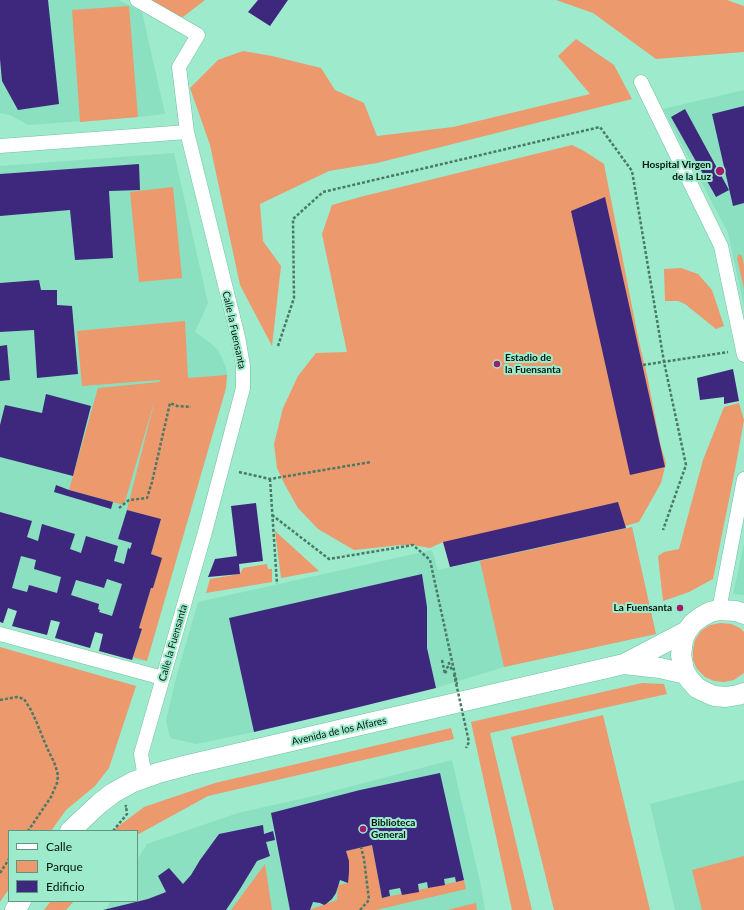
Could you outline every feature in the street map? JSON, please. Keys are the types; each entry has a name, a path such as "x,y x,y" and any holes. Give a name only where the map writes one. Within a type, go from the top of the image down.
{"street":[{"name":"Calle la Fuensanta","path":"137,0 198,35 179,68 187,132 238,337 243,366 243,388 205,532 141,754 145,778"},
{"path":"641,82 721,246 743,352"},
{"path":"0,146 187,132"},
{"path":"719,610 744,480"},
{"path":"740,695 720,697 708,694 697,688 686,674 682,664 681,650 687,631 693,623 701,617 710,612 719,610 736,611 744,614"},
{"name":"Avenida de los Alfares","path":"71,830 113,793 133,782 145,778 188,766 624,664 687,631"},
{"path":"0,634 163,678"},
{"name":"Avenida de los Alfares","path":"624,664 660,668 686,674"}],"path":[{"path":"278,346 294,298 293,218 322,192 600,127 632,170 664,362 686,465 663,530"},
{"path":"643,365 743,352"},
{"path":"119,508 128,500 146,498 152,482 170,404 191,407"},
{"path":"239,472 270,478 371,462"},
{"path":"270,478 276,584"},
{"path":"272,515 329,559 413,545 430,560 457,684"},
{"path":"442,660 445,674 449,663 454,674 469,742 466,748"},
{"path":"0,700 17,697 24,699 31,710 57,771 57,783 51,797 29,830"},
{"path":"114,830 127,814 126,806"},
{"path":"360,910 369,900 361,847"},
{"path":"0,873 8,860"}],"shaded area":[{"path":"0,0 119,0 142,12 165,114 28,125 10,115 0,113"},
{"name":"Hospital Virgen de la Luz","path":"744,90 744,306 728,233 663,109"},
{"path":"174,153 208,303 195,332 218,350 226,367 226,388 147,661 132,660 99,651 103,635 95,632 90,648 55,638 60,623 51,620 47,635 12,626 17,611 8,608 3,623 0,622 0,166"},
{"path":"632,527 656,634 504,667 436,688 254,732 196,744 170,738 166,721 176,678 198,602 432,550 438,570"},
{"path":"744,544 744,595 733,594"},
{"path":"452,760 485,910 106,910 110,902 138,902 138,858 147,844 238,813 318,795"},
{"path":"744,780 744,910 675,910 650,804"}],"green space":[{"path":"146,0 205,0 183,17 171,14"},
{"path":"556,0 727,0 744,6 744,52 656,59 593,13"},
{"path":"129,6 138,117 80,122 72,10"},
{"path":"576,39 614,65 632,99 377,163 329,171 260,204 263,241 281,266 272,346 240,285 210,145 190,88 218,60 243,51 272,56 321,68 335,90 364,103 377,136 453,127 590,94 558,56"},
{"name":"Estadio de la Fuensanta","path":"572,145 604,164 639,342 660,443 666,463 661,483 639,522 450,567 443,542 430,548 413,545 401,545 354,550 318,529 298,508 285,485 277,468 274,444 283,408 298,376 316,353 347,352 322,234 332,205"},
{"path":"173,187 182,278 139,282 130,192"},
{"path":"739,254 742,256 744,265 744,289 737,258"},
{"path":"681,268 698,274 712,290 724,326 716,329 685,304 678,301 665,301 664,269"},
{"path":"185,321 188,378 227,375 226,388 147,661 133,657 142,630 139,628 151,588 153,588 161,558 151,554 161,520 127,510 155,399 124,505 69,490 98,388 159,382 160,380 82,386 77,331"},
{"path":"739,403 744,420 713,579 689,592 663,601 658,556 664,552 679,549 703,460 724,407"},
{"path":"632,527 656,634 504,667 480,561"},
{"path":"275,531 319,571 281,578"},
{"path":"267,564 268,569 272,569 272,582 206,593 210,579 240,574 243,568"},
{"path":"721,623 731,624 740,628 744,632 744,673 734,680 724,682 714,681 705,677 697,669 693,660 695,640 701,631 710,625"},
{"path":"0,647 136,686 109,768 95,786 66,810 52,830 8,830 8,890 0,902"},
{"path":"642,683 664,684 667,694 490,733 532,910 512,910 471,722"},
{"path":"603,715 650,910 554,910 511,737"},
{"path":"451,728 454,739 208,796 138,834 138,830 113,830 144,807 215,783"},
{"path":"372,845 382,898 464,880 466,889 376,910 309,910 337,900 338,885 348,883 346,851"},
{"path":"744,856 744,910 702,910 692,870"},
{"path":"265,864 272,910 231,910"},
{"path":"50,902 73,902 66,910 44,910"},
{"path":"476,903 477,910 447,910"}],"building":[{"path":"0,0 48,0 59,104 18,110 2,81 0,59"},
{"path":"258,0 288,0 270,26 248,12"},
{"path":"744,106 744,203 733,206 712,114"},
{"path":"685,109 729,190 716,197 671,117"},
{"path":"139,164 140,190 109,191 113,258 75,260 70,210 0,216 0,174"},
{"path":"605,197 665,467 630,475 571,211"},
{"path":"39,280 41,290 57,290 57,305 72,306 78,374 37,378 34,330 0,332 0,283"},
{"path":"7,345 10,380 0,381 0,346"},
{"path":"733,369 739,401 724,404 724,397 700,400 697,378"},
{"path":"46,394 91,406 73,476 0,457 0,425 5,405 42,413"},
{"path":"56,485 113,502 111,509 54,492"},
{"path":"618,502 626,528 450,567 443,542"},
{"path":"256,503 263,561 239,564 240,574 208,577 215,559 237,556 231,506"},
{"path":"127,510 161,519 151,554 162,558 139,628 142,629 132,660 99,651 103,634 95,632 90,648 55,638 60,622 51,620 47,635 12,626 17,611 8,608 3,623 0,622 0,512 32,521 27,537 38,541 42,524 75,534 70,549 81,553 86,536 118,546 114,561 124,564 128,548 130,549 132,543 118,539","holes":["21,556 36,560 34,569 61,577 57,593 29,585 27,592 12,588","107,579 122,584 112,616 99,612 99,604 71,595 76,580 104,588"]},
{"path":"422,574 427,607 427,648 436,688 254,732 229,618"},
{"name":"Biblioteca General","path":"440,773 464,880 456,882 455,877 444,879 445,885 428,888 427,882 418,884 419,892 402,895 400,888 389,890 390,896 382,898 372,845 346,851 349,861 348,883 340,880 336,893 326,904 324,905 313,902 310,910 290,910 271,813 360,790"},
{"path":"263,825 264,834 273,831 275,840 266,842 270,856 257,861 226,910 103,910 138,902 166,892 158,876 169,868 183,884 191,875 219,834"}],"place":[{"name":"Hospital Virgen de la Luz","path":"720,171"},
{"name":"Estadio de la Fuensanta","path":"497,364"},
{"name":"La Fuensanta","path":"680,608"},
{"name":"Biblioteca General","path":"363,829"}]}
